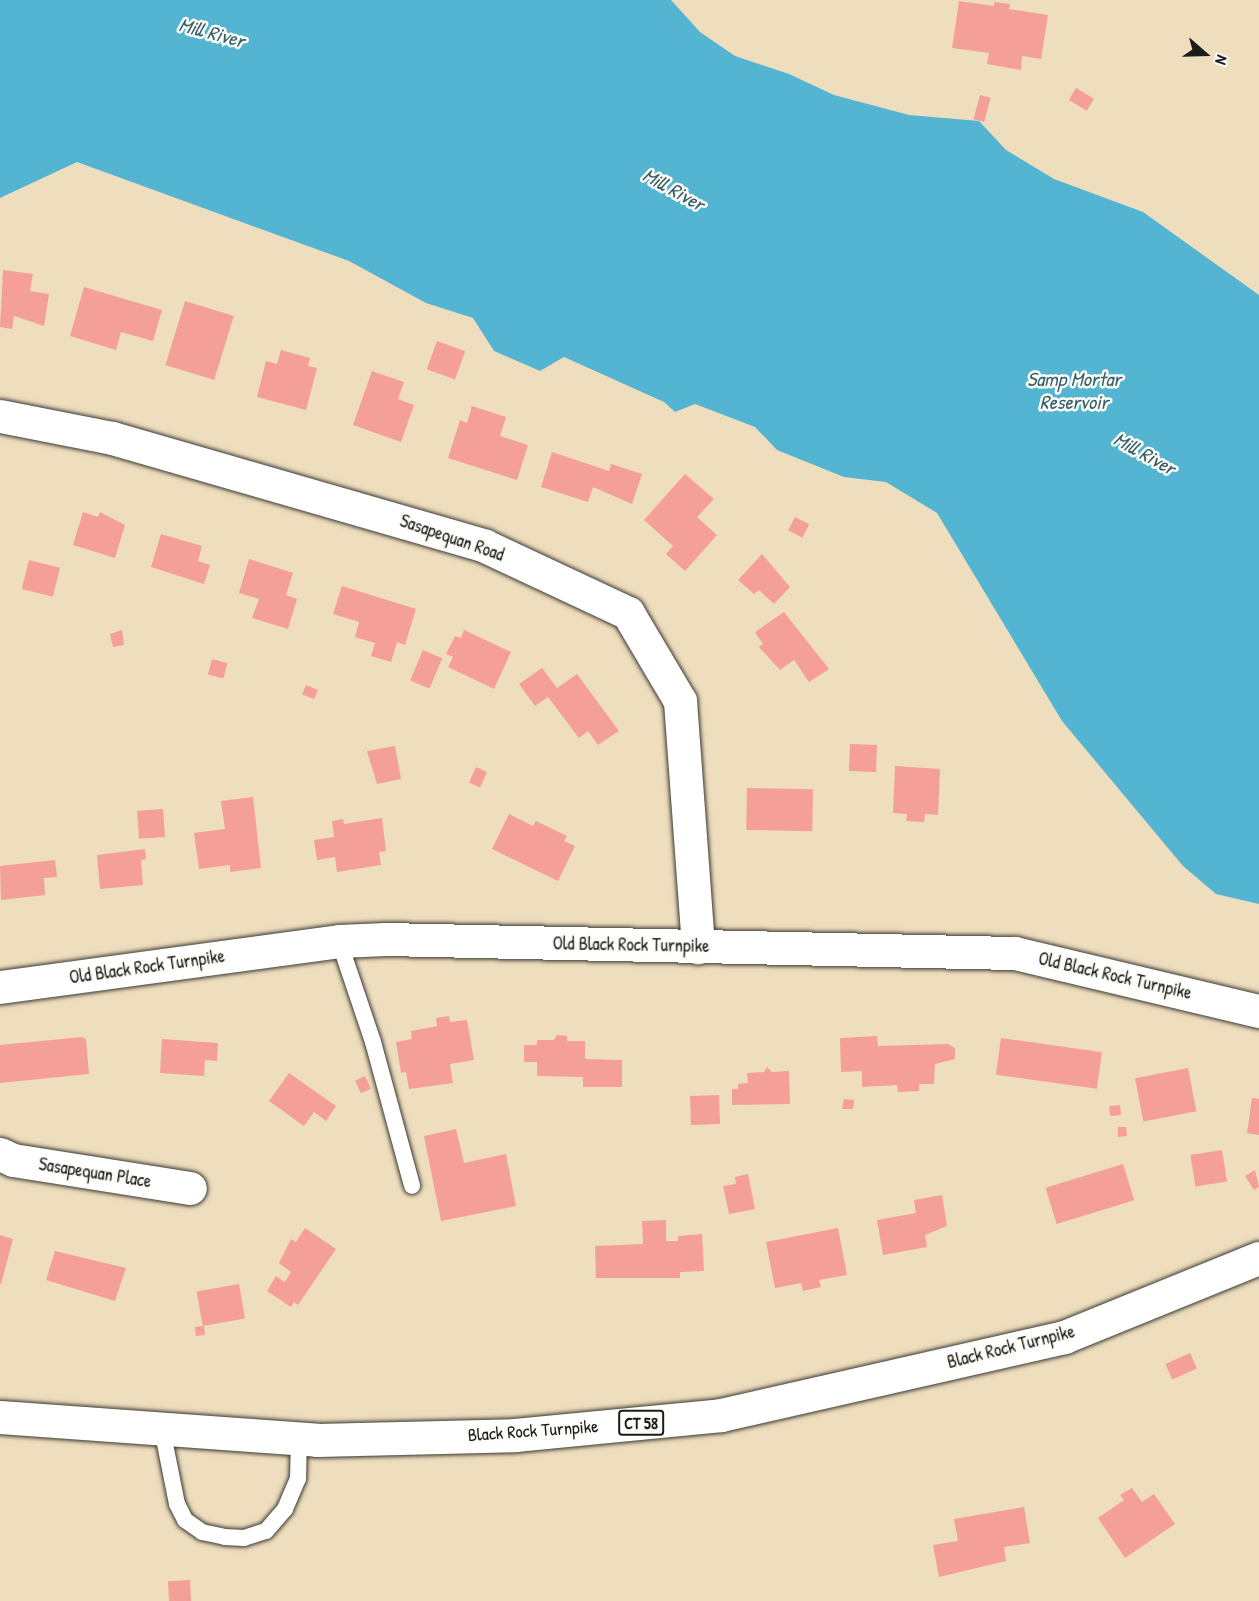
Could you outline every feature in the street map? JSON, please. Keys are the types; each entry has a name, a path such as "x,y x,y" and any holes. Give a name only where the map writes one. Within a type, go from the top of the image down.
{"street":[{"name":"Sasapequan Road","path":"0,416 112,438 485,546 628,614 680,701 698,947"},
{"name":"Old Black Rock Turnpike","path":"0,987 339,941 1015,953 1259,1011"},
{"name":"Sasapequan Place","path":"0,1154 13,1160 190,1188"},
{"name":"Black Rock Turnpike","path":"0,1417 299,1439 514,1435 721,1415 1064,1337 1259,1258"}],"lane":[{"path":"339,941 373,1042 412,1186"},
{"path":"162,1429 177,1504 185,1520 202,1532 225,1537 244,1538 266,1531 285,1509 298,1479 299,1439"}],"water":[{"name":"Samp Mortar Reservoir","path":"0,0 671,0 700,32 735,56 789,74 834,95 909,115 979,121 1006,150 1054,179 1143,212 1259,295 1259,904 1216,894 1183,866 1062,721 937,513 886,482 844,477 777,450 755,427 695,404 675,412 664,402 564,357 540,371 494,351 473,318 426,303 349,261 77,162 0,198"}],"building":[{"path":"959,1 994,6 994,2 1010,4 1009,9 1048,15 1041,59 1022,56 1021,70 987,64 989,53 952,48"},
{"path":"1076,88 1094,99 1087,111 1069,100"},
{"path":"980,95 991,98 984,122 974,119"},
{"path":"3,270 33,274 30,291 49,294 44,326 14,316 12,329 0,327"},
{"path":"84,287 162,310 153,341 121,332 116,350 70,336"},
{"path":"185,301 234,316 214,380 165,365"},
{"path":"437,341 465,351 455,379 427,369"},
{"path":"281,350 310,358 308,366 317,368 306,410 257,397 266,361 277,364"},
{"path":"372,371 404,382 398,399 414,405 401,442 353,425"},
{"path":"472,406 506,417 500,436 528,445 517,480 448,458 460,420 467,423"},
{"path":"552,452 609,471 611,464 642,474 632,504 593,487 588,502 541,487"},
{"path":"685,474 714,499 697,517 717,535 685,571 666,554 673,546 644,520"},
{"path":"83,512 98,517 100,512 125,525 115,558 73,545"},
{"path":"795,517 809,524 802,538 788,530"},
{"path":"161,534 202,546 198,561 210,565 204,584 151,567"},
{"path":"762,554 790,587 774,604 759,590 754,594 738,580"},
{"path":"249,559 293,573 286,595 297,599 288,629 252,618 259,599 239,593"},
{"path":"29,560 60,568 53,597 22,589"},
{"path":"342,586 416,609 405,645 397,642 391,662 371,656 375,643 355,637 359,622 333,614"},
{"path":"784,612 829,669 809,682 794,660 780,670 759,647 763,644 755,632"},
{"path":"122,630 124,645 113,647 110,634"},
{"path":"464,630 511,652 494,689 448,667 453,657 446,654 455,636 461,638"},
{"path":"423,650 442,658 429,689 410,680"},
{"path":"212,659 227,663 223,679 208,674"},
{"path":"542,668 557,688 577,674 619,731 598,745 588,731 579,738 548,697 535,706 519,684"},
{"path":"306,685 318,690 314,699 302,694"},
{"path":"850,744 877,745 876,772 849,771"},
{"path":"395,746 401,779 377,784 367,751"},
{"path":"895,766 940,769 938,815 925,814 924,822 906,821 907,814 893,813"},
{"path":"476,767 487,772 480,787 469,783"},
{"path":"747,788 813,789 812,831 746,830"},
{"path":"253,797 261,868 230,872 230,865 199,869 194,833 225,829 221,801"},
{"path":"163,809 165,837 139,839 137,811"},
{"path":"509,814 533,826 536,821 567,836 564,841 575,846 558,881 492,849"},
{"path":"382,818 386,851 379,852 381,865 337,872 335,857 317,860 314,840 334,837 332,821 343,819 344,824"},
{"path":"145,849 146,859 141,860 143,885 100,889 97,855"},
{"path":"55,860 57,877 44,878 45,895 1,900 0,866"},
{"path":"449,1016 450,1022 467,1020 474,1060 450,1064 453,1083 409,1089 406,1072 401,1073 396,1042 412,1039 411,1031 437,1026 436,1018"},
{"path":"557,1035 567,1036 567,1041 585,1041 585,1059 622,1060 622,1087 583,1087 583,1077 537,1076 537,1062 524,1062 524,1045 537,1045 537,1040 554,1040"},
{"path":"877,1036 878,1046 948,1044 955,1048 955,1059 935,1064 934,1084 919,1084 919,1091 898,1092 897,1085 862,1087 862,1071 841,1072 840,1038"},
{"path":"82,1037 86,1039 89,1074 0,1083 0,1045"},
{"path":"1001,1038 1102,1052 1097,1089 996,1075"},
{"path":"162,1039 218,1043 217,1061 205,1060 204,1076 160,1073"},
{"path":"767,1067 772,1072 789,1071 790,1104 732,1105 732,1089 738,1089 738,1084 748,1083 747,1073 764,1072"},
{"path":"1188,1068 1196,1111 1143,1121 1135,1078"},
{"path":"289,1073 336,1106 326,1121 314,1112 304,1126 269,1101"},
{"path":"365,1076 371,1089 361,1093 355,1081"},
{"path":"719,1095 720,1124 691,1125 690,1096"},
{"path":"1252,1098 1259,1099 1259,1135 1247,1133"},
{"path":"844,1099 854,1100 853,1109 842,1109"},
{"path":"1120,1105 1121,1115 1110,1116 1109,1106"},
{"path":"1118,1127 1126,1127 1127,1136 1118,1137"},
{"path":"456,1129 464,1163 506,1154 516,1206 441,1221 424,1136"},
{"path":"1222,1150 1227,1182 1195,1187 1190,1155"},
{"path":"1123,1164 1134,1200 1057,1224 1046,1188"},
{"path":"1255,1170 1259,1187 1254,1190 1245,1176"},
{"path":"748,1174 755,1209 729,1214 723,1186 736,1184 735,1177"},
{"path":"942,1195 947,1226 925,1235 927,1247 883,1255 877,1220 916,1213 914,1200"},
{"path":"666,1220 666,1241 678,1241 678,1236 702,1234 704,1271 680,1272 680,1278 596,1278 595,1246 643,1244 642,1221"},
{"path":"305,1228 336,1249 298,1305 294,1302 291,1307 267,1291 276,1276 285,1282 291,1272 279,1263 291,1239 296,1242"},
{"path":"838,1228 847,1275 819,1280 821,1287 803,1291 801,1283 775,1288 766,1242"},
{"path":"0,1235 13,1239 1,1284 0,1284"},
{"path":"55,1251 126,1268 115,1301 46,1280"},
{"path":"239,1284 245,1318 203,1326 197,1291"},
{"path":"204,1326 205,1335 196,1336 195,1327"},
{"path":"1190,1353 1197,1369 1172,1380 1165,1364"},
{"path":"1132,1488 1142,1502 1154,1494 1175,1524 1125,1558 1098,1518 1124,1500 1120,1495"},
{"path":"1024,1507 1030,1543 1004,1547 1006,1561 939,1577 933,1545 958,1541 954,1519"},
{"path":"190,1580 191,1601 169,1601 168,1581"}],"water label":[{"name":"Mill River","path":"212,32"},
{"name":"Mill River","path":"674,189"},
{"name":"Mill River","path":"1145,453"}]}
